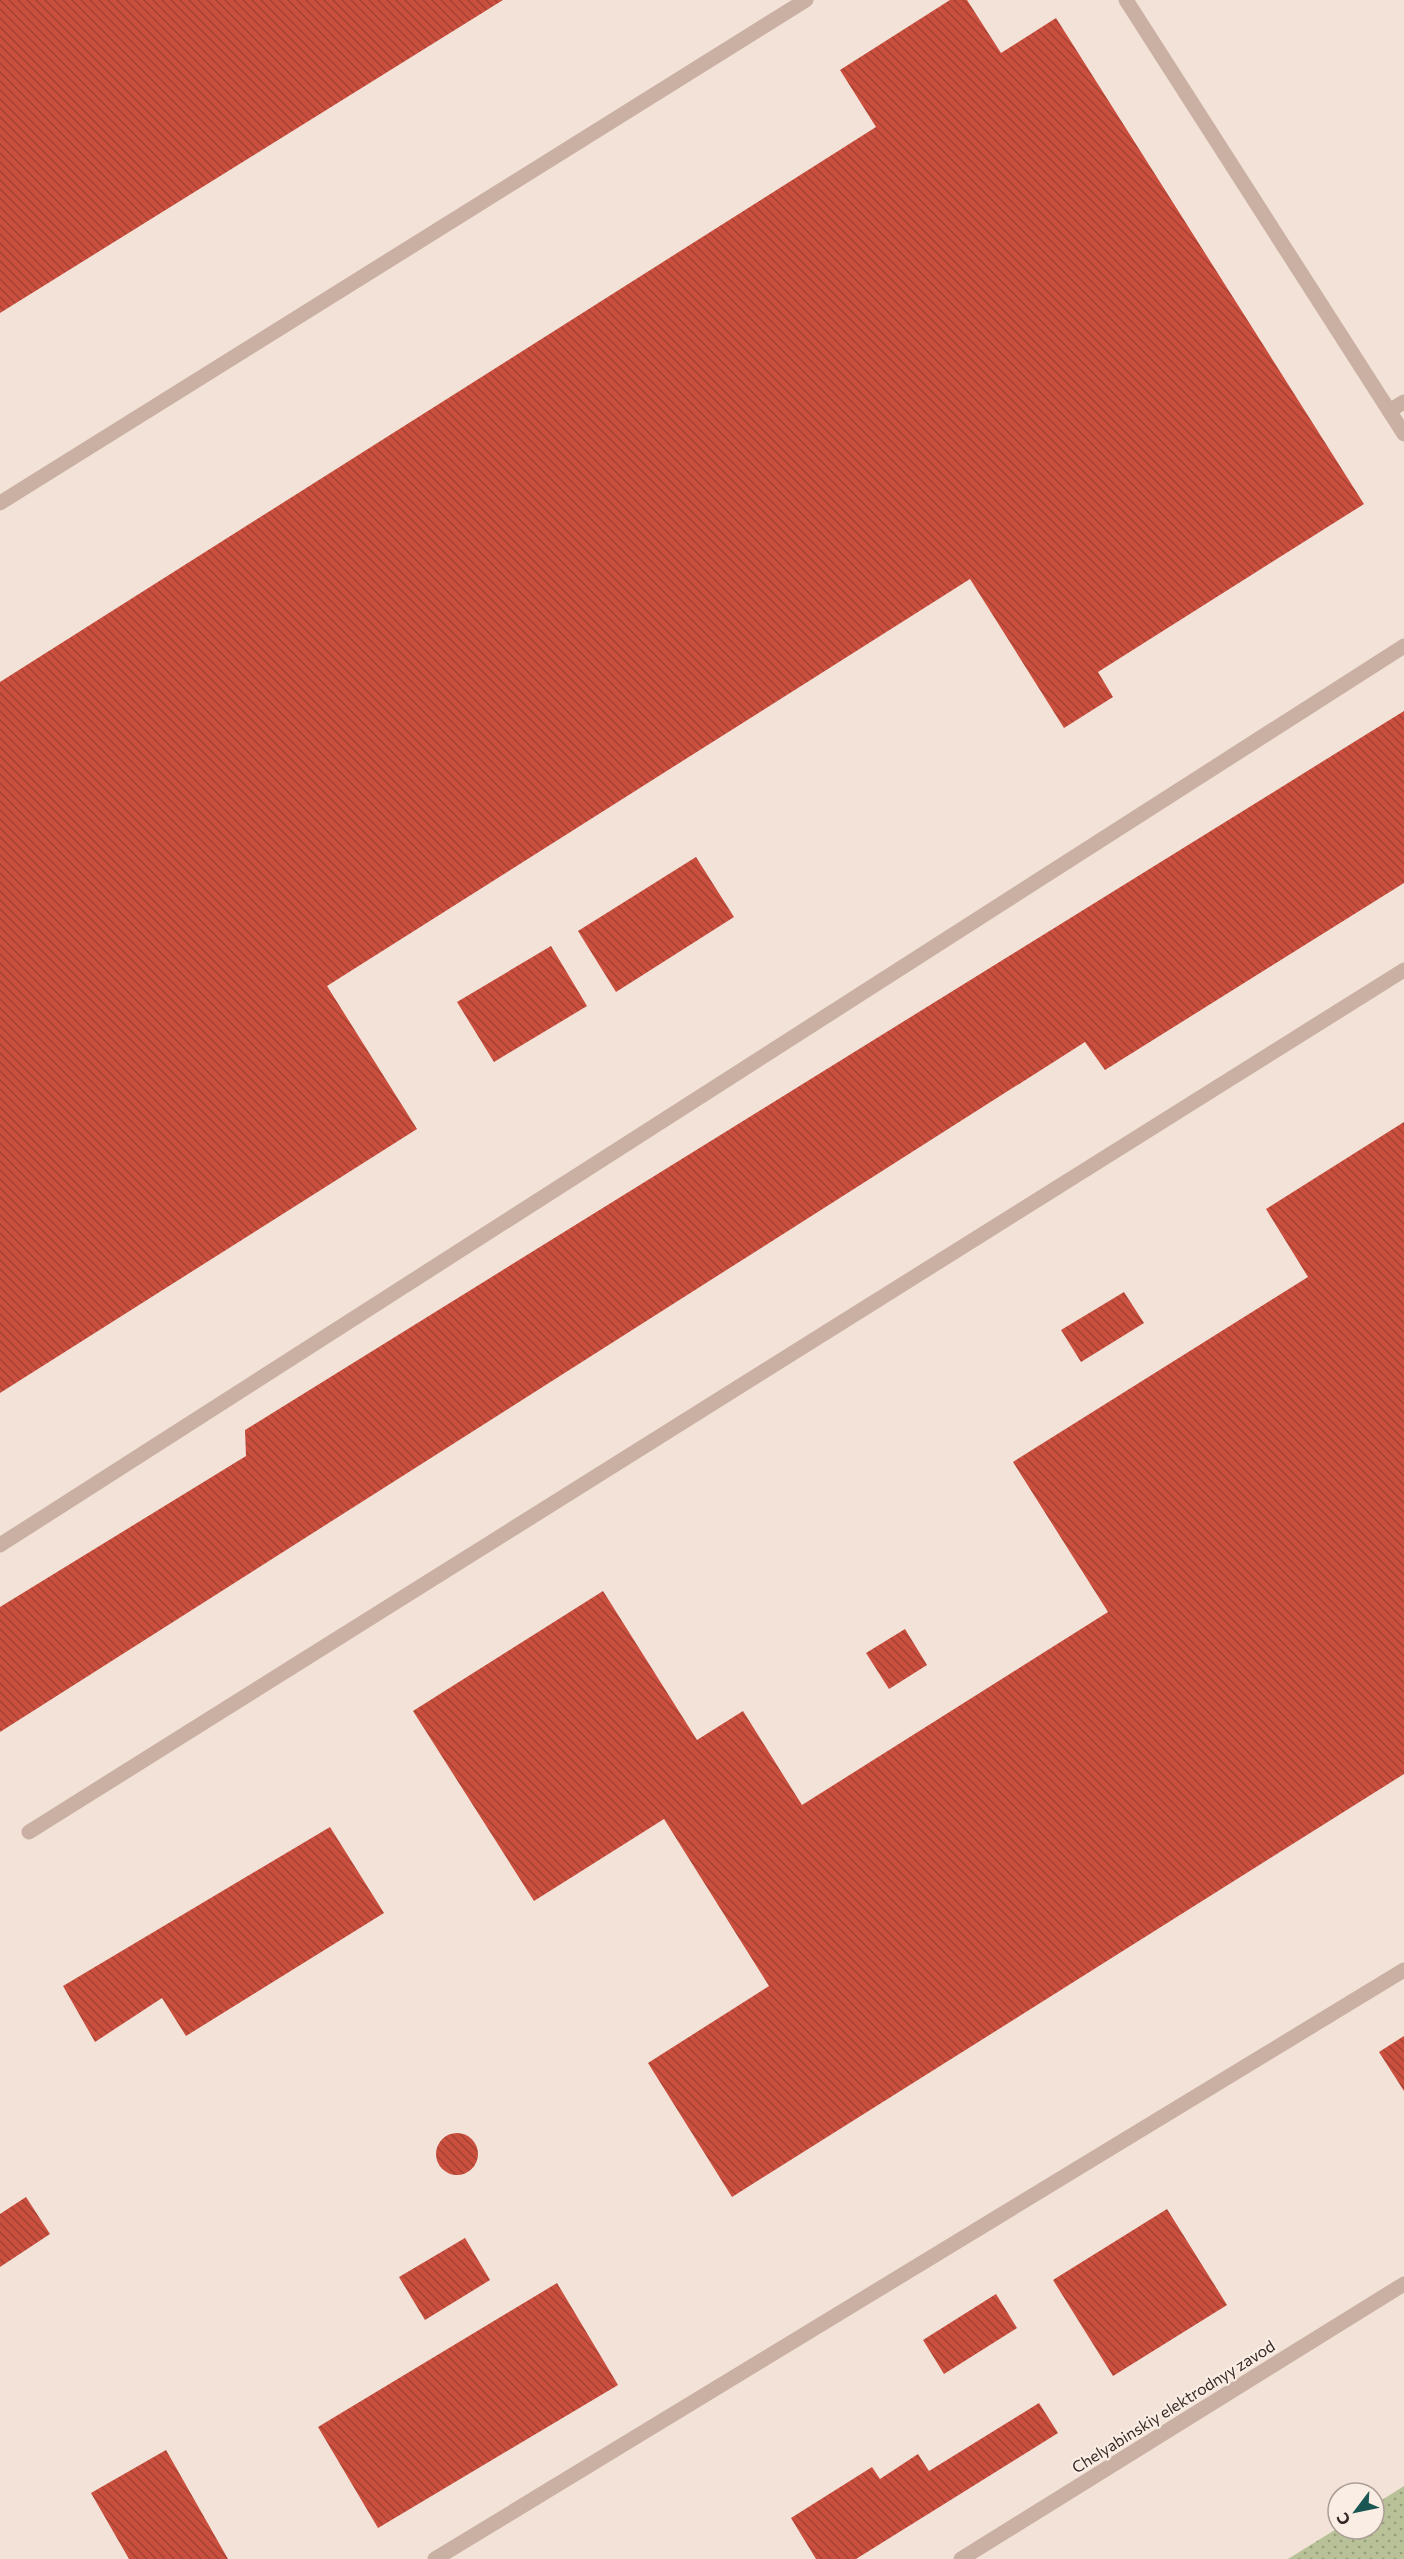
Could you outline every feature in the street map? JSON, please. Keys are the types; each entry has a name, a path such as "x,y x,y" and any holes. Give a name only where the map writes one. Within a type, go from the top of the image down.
{"street":[{"path":"0,503 806,0"},
{"path":"1126,0 1404,434"},
{"path":"1389,411 1404,402"},
{"path":"0,1545 1404,646"},
{"path":"29,1832 1404,970"},
{"path":"435,2559 1404,1970"},
{"name":"Chelyabinskiy elektrodnyy zavod","path":"961,2559 1404,2284"}],"green space":[{"path":"1404,2486 1404,2559 1288,2559 1326,2535 1326,2541 1386,2541 1386,2497"}],"building":[{"path":"0,0 503,0 0,313"},
{"path":"950,0 967,0 1001,53 1056,18 1364,504 1098,672 1113,697 1064,728 970,579 327,986 417,1129 0,1393 0,682 876,127 840,70"},
{"path":"1404,711 1404,883 1105,1070 1085,1042 0,1732 0,1607 246,1456 245,1430"},
{"path":"696,857 734,917 616,992 578,931"},
{"path":"551,946 587,1006 494,1062 457,1002"},
{"path":"1404,1122 1404,1774 732,2197 648,2063 769,1986 664,1819 534,1901 413,1711 603,1591 697,1740 743,1711 802,1805 1108,1612 1013,1462 1308,1277 1266,1209"},
{"path":"1124,1292 1144,1323 1081,1362 1061,1330"},
{"path":"905,1629 927,1665 889,1689 866,1653"},
{"path":"330,1827 384,1913 186,2036 162,1998 95,2042 63,1986"},
{"path":"1404,2036 1404,2091 1379,2052"},
{"path":"457,2133 472,2139 478,2154 472,2169 457,2175 442,2169 436,2154 442,2139"},
{"path":"26,2197 50,2234 0,2267 0,2214"},
{"path":"1167,2209 1227,2305 1113,2376 1053,2280"},
{"path":"465,2238 490,2280 425,2320 399,2277"},
{"path":"557,2283 618,2385 378,2528 318,2427"},
{"path":"996,2294 1017,2328 944,2374 923,2340"},
{"path":"1039,2403 1058,2433 856,2559 816,2559 791,2518 872,2467 880,2479 918,2454 929,2471"},
{"path":"166,2450 228,2559 129,2559 91,2493"}]}
